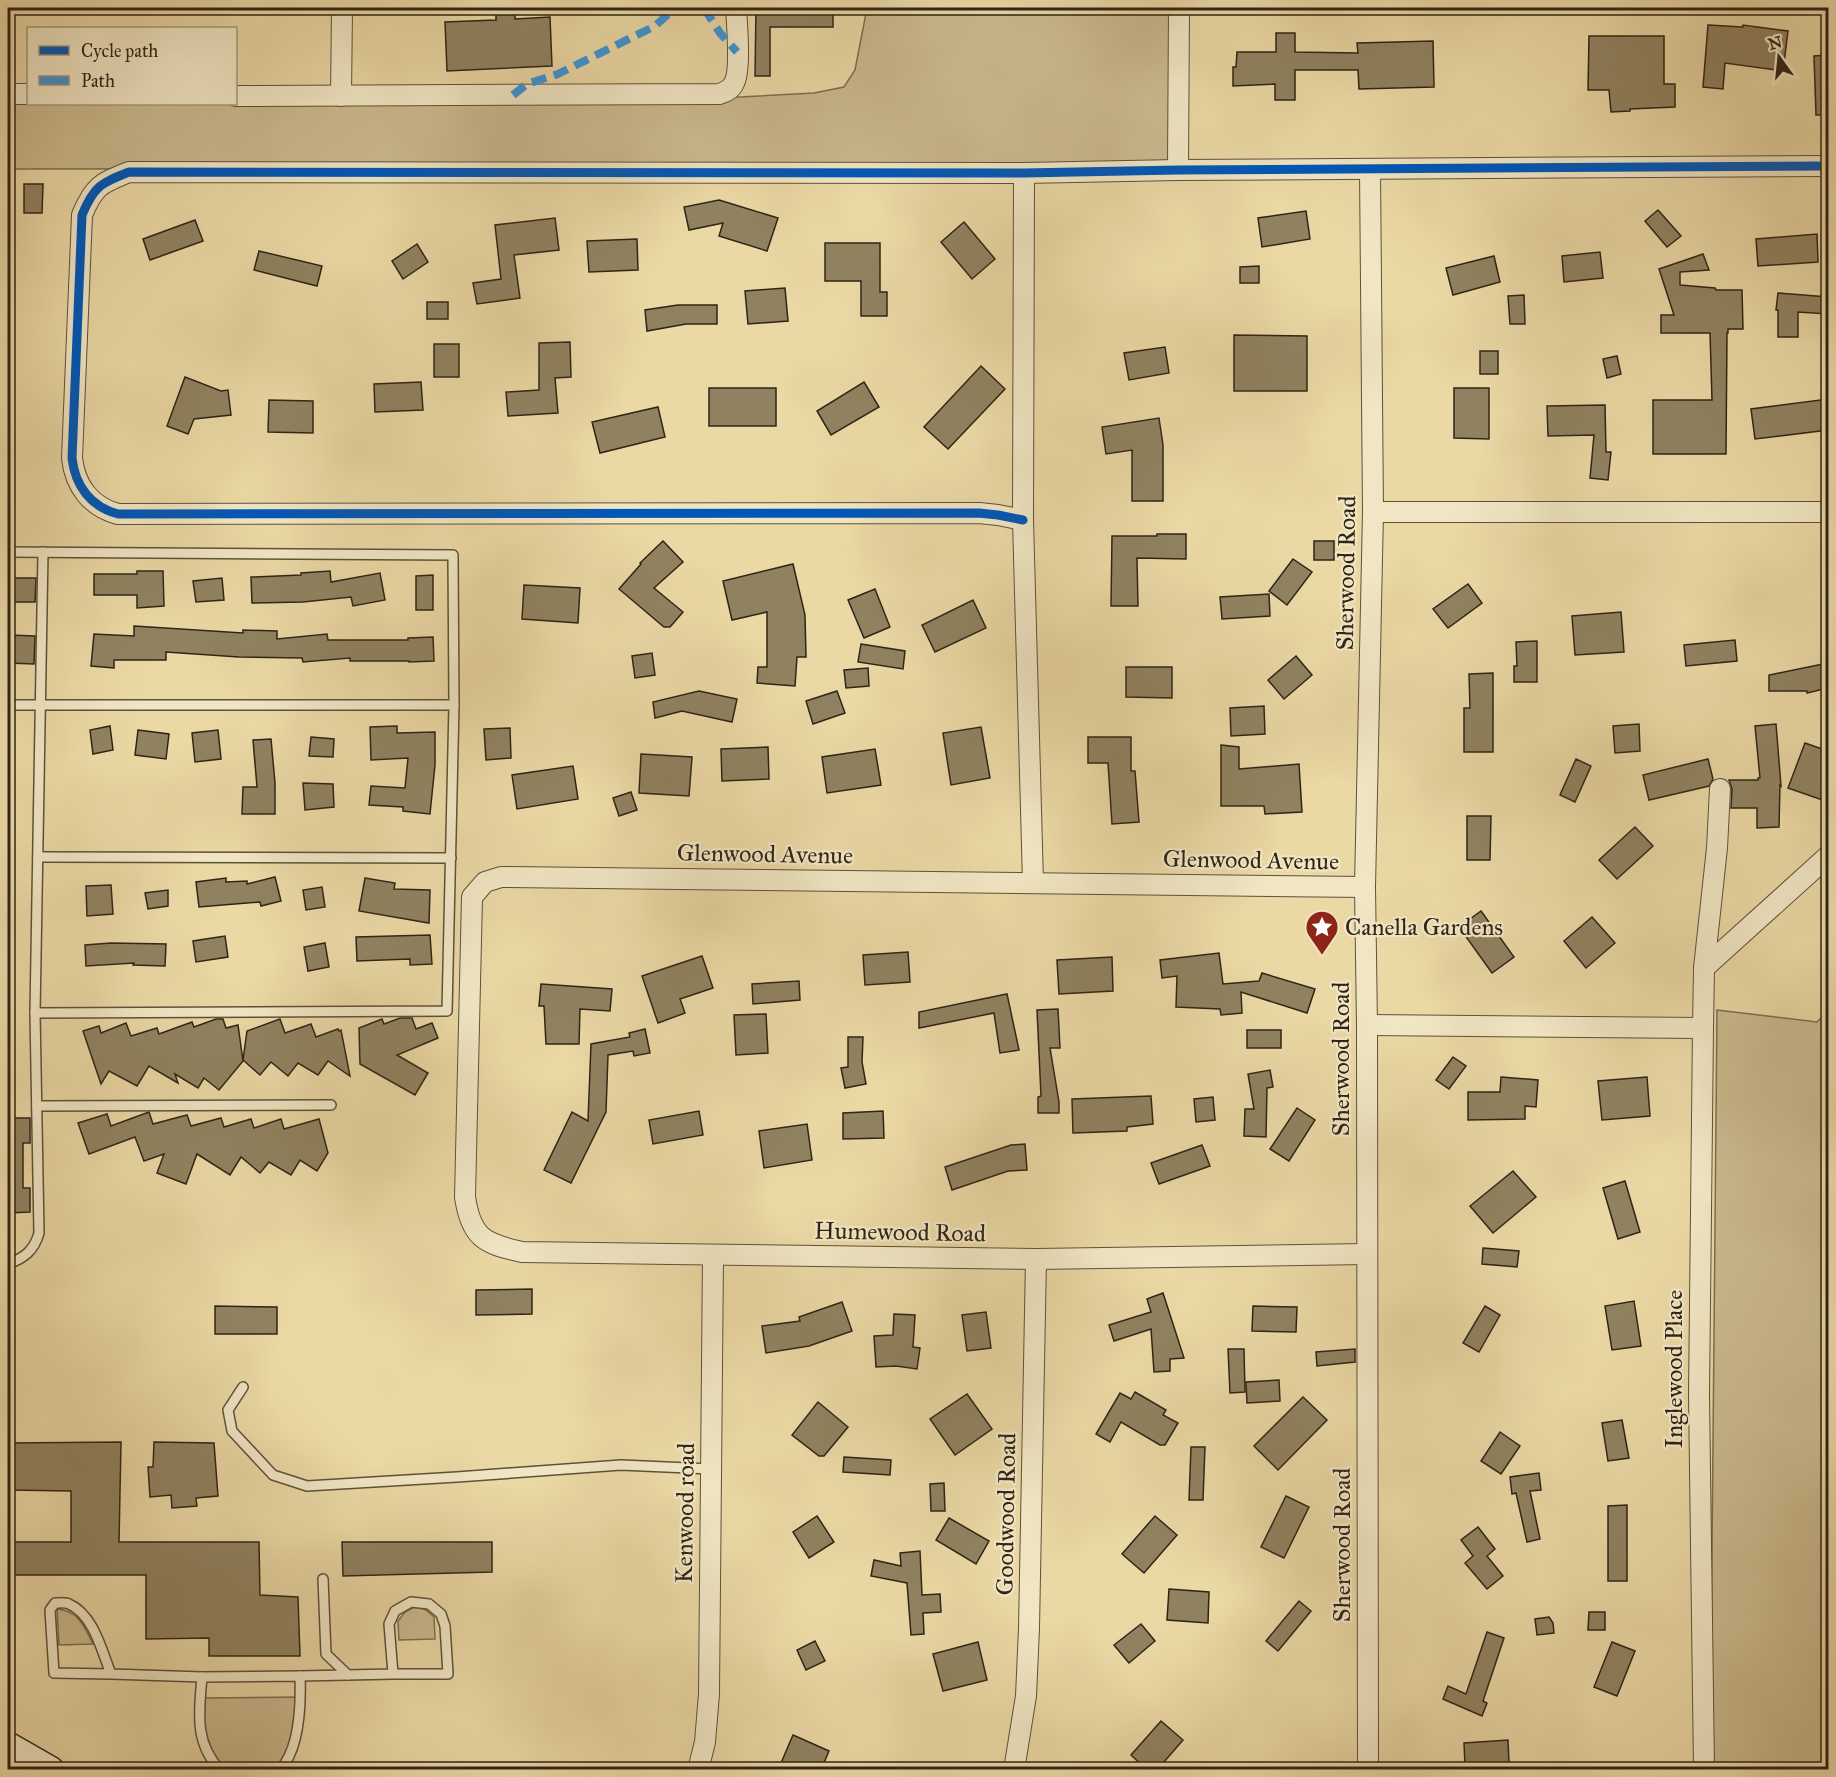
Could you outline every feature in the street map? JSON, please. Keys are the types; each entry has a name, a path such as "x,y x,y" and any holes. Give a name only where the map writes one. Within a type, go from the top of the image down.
{"main road":[{"path":"8,1746 50,1770"}],"street":[{"path":"341,96 342,8"},
{"path":"237,96 719,94 729,90 735,83 737,71 736,8"},
{"path":"1178,170 1179,8"},
{"path":"8,94 27,94"},
{"path":"1023,520 979,513 118,514 98,506 85,493 74,471 72,458 82,215 90,196 105,182 129,172 1024,173 1828,166"},
{"name":"Sherwood Road","path":"1368,1770 1365,887 1373,512 1370,169"},
{"path":"1024,173 1023,520 1033,882"},
{"path":"1373,512 1828,512"},
{"name":"Inglewood Place","path":"1704,1770 1699,1394 1703,1028 1704,968 1717,848 1720,789"},
{"path":"1704,968 1828,856"},
{"name":"Glenwood Avenue","path":"465,1197 472,897 485,882 501,877 1365,887"},
{"path":"1367,1025 1703,1028"},
{"name":"Humewood Road","path":"465,1197 473,1227 484,1239 496,1246 522,1252 1036,1259 1366,1254"},
{"name":"Kenwood road","path":"698,1770 705,1742 709,1694 713,1256"},
{"name":"Goodwood Road","path":"1014,1770 1026,1696 1029,1639 1036,1259"}],"lane":[{"path":"8,552 453,555 454,705 447,1011 35,1013"},
{"path":"8,1264 32,1250 39,1233 35,1013 44,552"},
{"path":"8,705 454,705"},
{"path":"38,857 451,858"},
{"path":"37,1106 331,1105"},
{"path":"243,1387 228,1410 232,1431 273,1475 307,1486 621,1465 711,1469"},
{"path":"323,1579 326,1654 348,1675"},
{"path":"111,1674 91,1625 69,1603 55,1603 50,1610 54,1673 202,1677 448,1674 445,1626 441,1614 429,1604 411,1602 395,1611 389,1624 393,1674"},
{"path":"280,1770 285,1764 296,1734 301,1705 300,1676"},
{"path":"202,1677 199,1712 201,1738 211,1760 220,1770"}],"shaded area":[{"path":"867,8 1172,8 1170,163 815,168 8,169 8,100 27,105 237,105 720,98 814,93 844,87 855,70"},
{"path":"1717,1010 1817,1022 1828,1011 1828,1769 1710,1770"},
{"path":"416,1606 426,1610 434,1617 435,1639 399,1640 398,1621 405,1612"},
{"path":"57,1609 76,1616 93,1644 59,1645"},
{"path":"301,1697 296,1734 280,1769 220,1769 201,1738 200,1698"}],"building":[{"path":"496,8 515,8 515,19 550,17 552,66 447,71 445,22 496,20"},
{"path":"756,8 833,9 833,27 770,27 770,76 755,76"},
{"path":"1708,25 1743,27 1743,25 1788,31 1783,71 1725,63 1723,89 1703,87"},
{"path":"1276,33 1295,33 1295,52 1358,53 1357,43 1433,41 1434,87 1359,89 1358,70 1295,70 1295,100 1275,100 1275,84 1233,86 1233,67 1236,67 1237,52 1276,52"},
{"path":"1589,36 1664,36 1664,84 1675,84 1675,107 1611,112 1609,90 1588,90"},
{"path":"1828,55 1828,115 1816,115 1814,56"},
{"path":"24,184 43,184 42,213 24,213"},
{"path":"719,200 778,218 767,251 719,236 723,223 689,230 684,207"},
{"path":"1658,210 1681,236 1667,247 1645,221"},
{"path":"1306,211 1310,239 1262,247 1258,218"},
{"path":"555,218 559,250 514,255 520,298 477,304 473,283 501,279 495,225"},
{"path":"195,220 203,241 150,260 143,239"},
{"path":"964,222 995,259 972,279 941,242"},
{"path":"1817,234 1818,262 1758,266 1756,239"},
{"path":"637,239 638,270 589,272 587,241"},
{"path":"825,243 880,243 880,292 887,292 887,316 861,316 861,281 825,281"},
{"path":"417,244 428,262 403,279 392,261"},
{"path":"259,251 322,266 317,286 254,270"},
{"path":"1600,252 1603,278 1564,282 1562,256"},
{"path":"1703,254 1709,270 1680,272 1680,285 1715,288 1716,290 1742,290 1743,329 1728,329 1727,333 1726,454 1653,454 1653,400 1712,400 1710,333 1661,333 1661,315 1674,315 1659,269"},
{"path":"1494,256 1500,282 1453,295 1446,268"},
{"path":"1259,266 1259,283 1240,283 1240,267"},
{"path":"785,288 788,321 748,324 745,291"},
{"path":"1778,293 1828,297 1828,314 1798,312 1798,337 1778,337 1778,310 1776,310"},
{"path":"1524,295 1525,324 1510,324 1508,296"},
{"path":"427,302 448,302 448,319 427,319"},
{"path":"678,305 717,305 717,324 686,324 647,331 645,310"},
{"path":"1234,335 1307,336 1307,391 1234,391"},
{"path":"570,342 571,377 555,378 558,413 508,416 506,392 539,390 539,343"},
{"path":"434,344 459,344 459,377 434,377"},
{"path":"1165,347 1169,373 1129,380 1124,353"},
{"path":"1480,351 1498,351 1498,374 1480,374"},
{"path":"1617,356 1621,374 1607,378 1603,359"},
{"path":"981,366 1005,389 948,449 924,427"},
{"path":"185,377 221,391 228,390 231,415 194,419 188,434 167,426"},
{"path":"421,382 423,410 375,412 374,384"},
{"path":"864,382 879,407 831,435 817,411"},
{"path":"709,388 776,388 776,426 709,426"},
{"path":"1454,388 1489,388 1489,439 1454,438"},
{"path":"1828,399 1828,430 1755,439 1751,409"},
{"path":"269,400 313,401 313,433 268,432"},
{"path":"1605,405 1606,452 1611,452 1608,480 1590,478 1594,435 1548,436 1547,406"},
{"path":"658,407 665,437 600,453 592,422"},
{"path":"1159,418 1163,445 1163,501 1132,501 1132,450 1106,454 1102,427"},
{"path":"1157,534 1186,534 1186,559 1137,558 1138,606 1111,606 1112,536 1157,536"},
{"path":"663,541 683,562 654,588 683,612 670,627 664,627 619,589 640,563"},
{"path":"1314,541 1334,541 1334,560 1314,560"},
{"path":"1293,559 1312,572 1287,605 1269,591"},
{"path":"793,564 805,615 806,657 797,657 795,686 757,683 758,667 767,667 767,612 732,620 723,581"},
{"path":"137,571 163,571 164,606 137,608 137,595 94,595 94,574 137,574"},
{"path":"330,571 331,582 380,573 385,600 353,606 351,597 303,602 252,603 251,577"},
{"path":"433,575 433,610 416,610 416,576"},
{"path":"8,578 36,578 35,602 8,602"},
{"path":"222,578 224,600 196,602 193,581"},
{"path":"1468,584 1482,603 1448,628 1433,609"},
{"path":"524,585 580,588 578,623 522,619"},
{"path":"875,589 890,627 864,638 848,600"},
{"path":"1269,594 1270,616 1222,619 1220,597"},
{"path":"973,600 986,628 935,652 922,625"},
{"path":"1621,612 1624,652 1575,655 1572,616"},
{"path":"134,626 243,633 243,630 277,631 277,639 327,634 328,640 408,640 408,638 433,637 434,661 350,661 350,658 303,662 302,658 166,652 166,660 114,660 114,668 91,666 94,634 134,636"},
{"path":"8,635 35,636 34,664 8,663"},
{"path":"1735,640 1737,661 1686,666 1684,645"},
{"path":"1537,641 1537,682 1514,682 1514,666 1517,666 1516,642"},
{"path":"861,644 905,651 903,669 858,662"},
{"path":"652,653 655,675 635,678 632,656"},
{"path":"1296,656 1312,675 1284,699 1268,680"},
{"path":"1828,663 1828,688 1807,693 1807,691 1769,691 1769,675"},
{"path":"1126,667 1172,667 1172,698 1126,697"},
{"path":"868,668 869,686 846,688 844,670"},
{"path":"1493,673 1493,752 1464,752 1464,708 1470,708 1469,674"},
{"path":"699,691 737,699 732,722 682,711 655,718 653,702"},
{"path":"837,691 845,713 813,724 806,701"},
{"path":"1264,706 1265,734 1231,736 1230,708"},
{"path":"1639,724 1640,751 1615,753 1613,726"},
{"path":"1776,724 1781,786 1779,827 1757,828 1757,808 1731,808 1732,789 1729,780 1758,780 1760,778 1755,726"},
{"path":"110,726 113,750 93,754 90,730"},
{"path":"397,726 397,733 435,732 435,765 430,814 403,811 403,807 369,805 371,786 405,788 408,758 371,760 370,727"},
{"path":"981,727 990,778 951,785 943,733"},
{"path":"510,728 511,758 486,760 484,729"},
{"path":"138,730 169,734 166,759 135,755"},
{"path":"218,730 221,759 195,762 192,733"},
{"path":"311,737 334,739 333,757 309,756"},
{"path":"1088,737 1131,737 1131,771 1135,771 1139,822 1112,824 1108,763 1088,763"},
{"path":"271,739 275,814 242,814 243,787 257,787 253,740"},
{"path":"1805,743 1828,751 1828,802 1788,788"},
{"path":"1221,745 1239,747 1239,769 1299,764 1302,812 1265,814 1264,806 1221,806"},
{"path":"768,747 769,779 722,781 721,749"},
{"path":"875,749 881,785 827,793 822,757"},
{"path":"641,754 692,757 689,796 639,793"},
{"path":"1576,759 1591,766 1575,802 1560,795"},
{"path":"1708,759 1713,779 1709,786 1649,800 1643,775"},
{"path":"573,766 578,799 517,809 512,775"},
{"path":"303,783 333,784 334,807 305,810"},
{"path":"631,792 637,810 619,816 613,798"},
{"path":"1467,816 1491,816 1490,860 1467,860"},
{"path":"1635,827 1653,846 1617,879 1599,860"},
{"path":"275,877 281,901 261,906 260,902 199,907 196,882 226,878 226,882 247,881 247,884"},
{"path":"365,878 395,883 394,889 430,890 429,923 359,911"},
{"path":"111,885 113,914 87,916 86,886"},
{"path":"322,887 325,907 306,910 303,890"},
{"path":"168,890 168,906 148,909 145,893"},
{"path":"1481,911 1514,957 1492,973 1459,927"},
{"path":"1592,917 1615,943 1586,968 1564,941"},
{"path":"430,935 432,964 410,965 410,959 357,961 356,937"},
{"path":"225,936 228,957 196,962 193,941"},
{"path":"325,943 329,967 308,971 304,947"},
{"path":"166,944 165,966 133,965 134,963 86,966 85,945"},
{"path":"908,952 910,982 865,985 863,955"},
{"path":"1219,953 1223,984 1259,981 1262,973 1315,989 1307,1013 1241,992 1242,1013 1221,1015 1220,1009 1176,1007 1177,976 1162,978 1160,960"},
{"path":"702,956 713,988 680,999 685,1013 658,1023 642,976"},
{"path":"1112,957 1113,991 1059,994 1057,960"},
{"path":"799,981 800,1000 753,1004 752,984"},
{"path":"541,984 612,989 610,1011 580,1009 579,1044 546,1044 544,1006 539,1006"},
{"path":"1007,994 1019,1050 1000,1053 994,1013 919,1028 919,1012"},
{"path":"1058,1009 1060,1048 1050,1048 1059,1113 1038,1113 1038,1097 1041,1096 1037,1010"},
{"path":"766,1014 768,1053 736,1055 734,1015"},
{"path":"400,1018 412,1018 416,1029 432,1023 438,1038 397,1055 428,1073 415,1095 360,1064 359,1028 382,1019 384,1024"},
{"path":"216,1019 223,1019 226,1028 238,1025 243,1061 219,1090 204,1078 198,1088 175,1074 178,1083 149,1066 137,1086 109,1071 101,1084 83,1031 99,1026 101,1033 126,1023 131,1036 157,1028 159,1034 192,1022 194,1027"},
{"path":"280,1019 285,1033 311,1024 316,1037 341,1030 350,1076 328,1061 318,1075 298,1063 288,1076 271,1062 260,1075 243,1060 247,1031"},
{"path":"645,1029 650,1053 634,1056 633,1051 608,1055 606,1112 571,1183 544,1170 572,1112 588,1121 591,1044 630,1037 629,1033"},
{"path":"1247,1030 1281,1030 1281,1048 1247,1048"},
{"path":"848,1037 863,1037 862,1062 866,1084 845,1088 841,1068 848,1067"},
{"path":"1453,1057 1466,1066 1449,1089 1436,1080"},
{"path":"1270,1070 1273,1087 1267,1088 1266,1137 1244,1136 1245,1109 1254,1109 1248,1074"},
{"path":"1501,1077 1538,1080 1536,1107 1525,1106 1525,1119 1468,1120 1468,1092 1500,1092"},
{"path":"1647,1077 1650,1116 1602,1120 1598,1081"},
{"path":"1151,1096 1153,1124 1127,1127 1127,1131 1073,1133 1072,1099"},
{"path":"1213,1097 1215,1120 1196,1122 1194,1099"},
{"path":"1297,1108 1315,1120 1289,1161 1270,1149"},
{"path":"699,1111 703,1135 653,1144 649,1120"},
{"path":"883,1111 884,1138 843,1139 843,1113"},
{"path":"149,1112 153,1124 187,1115 191,1126 221,1118 224,1127 251,1119 254,1128 281,1119 284,1129 319,1119 328,1153 317,1171 300,1160 291,1175 269,1162 260,1173 241,1157 230,1175 197,1154 186,1184 157,1173 164,1154 144,1161 135,1137 89,1154 78,1123 107,1114 111,1126"},
{"path":"8,1118 30,1118 30,1143 23,1143 23,1188 30,1188 30,1212 8,1213"},
{"path":"807,1124 812,1160 764,1168 759,1131"},
{"path":"1025,1144 1027,1170 1008,1171 952,1190 945,1167 1011,1145"},
{"path":"1202,1145 1210,1166 1159,1184 1151,1163"},
{"path":"1513,1171 1536,1197 1493,1233 1470,1206"},
{"path":"1625,1181 1640,1232 1618,1239 1603,1188"},
{"path":"1483,1248 1519,1251 1517,1267 1482,1264"},
{"path":"532,1289 532,1314 476,1315 476,1290"},
{"path":"1163,1293 1184,1358 1170,1359 1170,1371 1154,1372 1151,1329 1114,1341 1109,1325 1151,1312 1147,1299"},
{"path":"1634,1301 1641,1346 1612,1350 1605,1306"},
{"path":"842,1302 852,1331 809,1346 766,1353 762,1326 800,1321 799,1317"},
{"path":"215,1306 277,1307 277,1334 215,1334"},
{"path":"1253,1306 1297,1307 1296,1332 1252,1331"},
{"path":"1485,1306 1500,1315 1479,1352 1463,1343"},
{"path":"986,1312 991,1348 967,1351 962,1315"},
{"path":"894,1314 915,1315 913,1347 920,1348 917,1369 896,1366 876,1367 874,1336 893,1335"},
{"path":"1228,1349 1244,1349 1245,1392 1230,1393"},
{"path":"1355,1349 1355,1362 1317,1366 1316,1352"},
{"path":"1279,1380 1280,1401 1247,1403 1246,1382"},
{"path":"1135,1392 1166,1410 1163,1415 1178,1423 1165,1445 1160,1445 1121,1422 1110,1442 1096,1434 1120,1393 1131,1399"},
{"path":"967,1394 992,1429 955,1455 930,1419"},
{"path":"1303,1397 1327,1420 1278,1470 1254,1446"},
{"path":"818,1402 848,1427 824,1456 819,1456 792,1435"},
{"path":"1622,1420 1629,1458 1608,1461 1602,1423"},
{"path":"1500,1432 1520,1446 1501,1474 1481,1461"},
{"path":"121,1442 119,1542 259,1542 260,1595 298,1597 300,1656 209,1656 209,1638 146,1639 146,1575 8,1575 8,1542 71,1542 71,1491 8,1490 8,1443"},
{"path":"154,1442 214,1443 218,1496 196,1498 197,1506 172,1508 171,1495 150,1497 148,1467 153,1467"},
{"path":"1191,1447 1205,1447 1203,1500 1189,1500"},
{"path":"844,1457 891,1460 890,1475 843,1472"},
{"path":"1539,1473 1541,1490 1530,1491 1540,1539 1527,1542 1516,1493 1512,1494 1510,1477"},
{"path":"944,1483 945,1511 931,1511 930,1484"},
{"path":"1286,1496 1309,1507 1284,1558 1261,1547"},
{"path":"1627,1505 1627,1581 1608,1581 1608,1506"},
{"path":"817,1516 834,1542 809,1558 793,1532"},
{"path":"1155,1516 1177,1535 1144,1573 1122,1554"},
{"path":"949,1518 989,1541 976,1564 936,1540"},
{"path":"1478,1527 1495,1549 1487,1556 1503,1576 1487,1589 1465,1563 1473,1556 1461,1540"},
{"path":"342,1542 492,1542 492,1572 343,1576"},
{"path":"920,1551 922,1595 940,1594 941,1612 923,1613 924,1634 911,1635 907,1583 871,1576 874,1560 901,1566 900,1553"},
{"path":"1169,1589 1209,1592 1208,1623 1167,1620"},
{"path":"1299,1601 1311,1611 1278,1651 1266,1641"},
{"path":"1589,1612 1605,1612 1605,1630 1588,1630"},
{"path":"1549,1617 1553,1623 1554,1633 1537,1635 1535,1619"},
{"path":"1141,1624 1155,1641 1129,1663 1114,1645"},
{"path":"1487,1632 1504,1638 1483,1701 1487,1703 1482,1716 1443,1699 1448,1686 1466,1694"},
{"path":"815,1641 825,1661 806,1670 797,1650"},
{"path":"978,1642 987,1680 943,1691 933,1654"},
{"path":"1612,1642 1635,1651 1617,1696 1594,1687"},
{"path":"1161,1721 1183,1740 1157,1770 1147,1770 1131,1755"},
{"path":"793,1735 829,1751 821,1770 778,1770"},
{"path":"1508,1740 1509,1763 1506,1763 1505,1770 1471,1770 1471,1765 1465,1765 1464,1743"}],"marked path":[{"path":"513,95 527,84 558,74 655,26 675,8"},
{"path":"704,8 720,33 737,52"}],"cycle path":[{"path":"1023,520 979,513 118,514 108,511 92,501 86,494 77,478 72,458 82,215 90,198 100,187 129,172 1024,173 1828,166"}],"place":[{"name":"Canella Gardens","path":"1322,956"}]}
